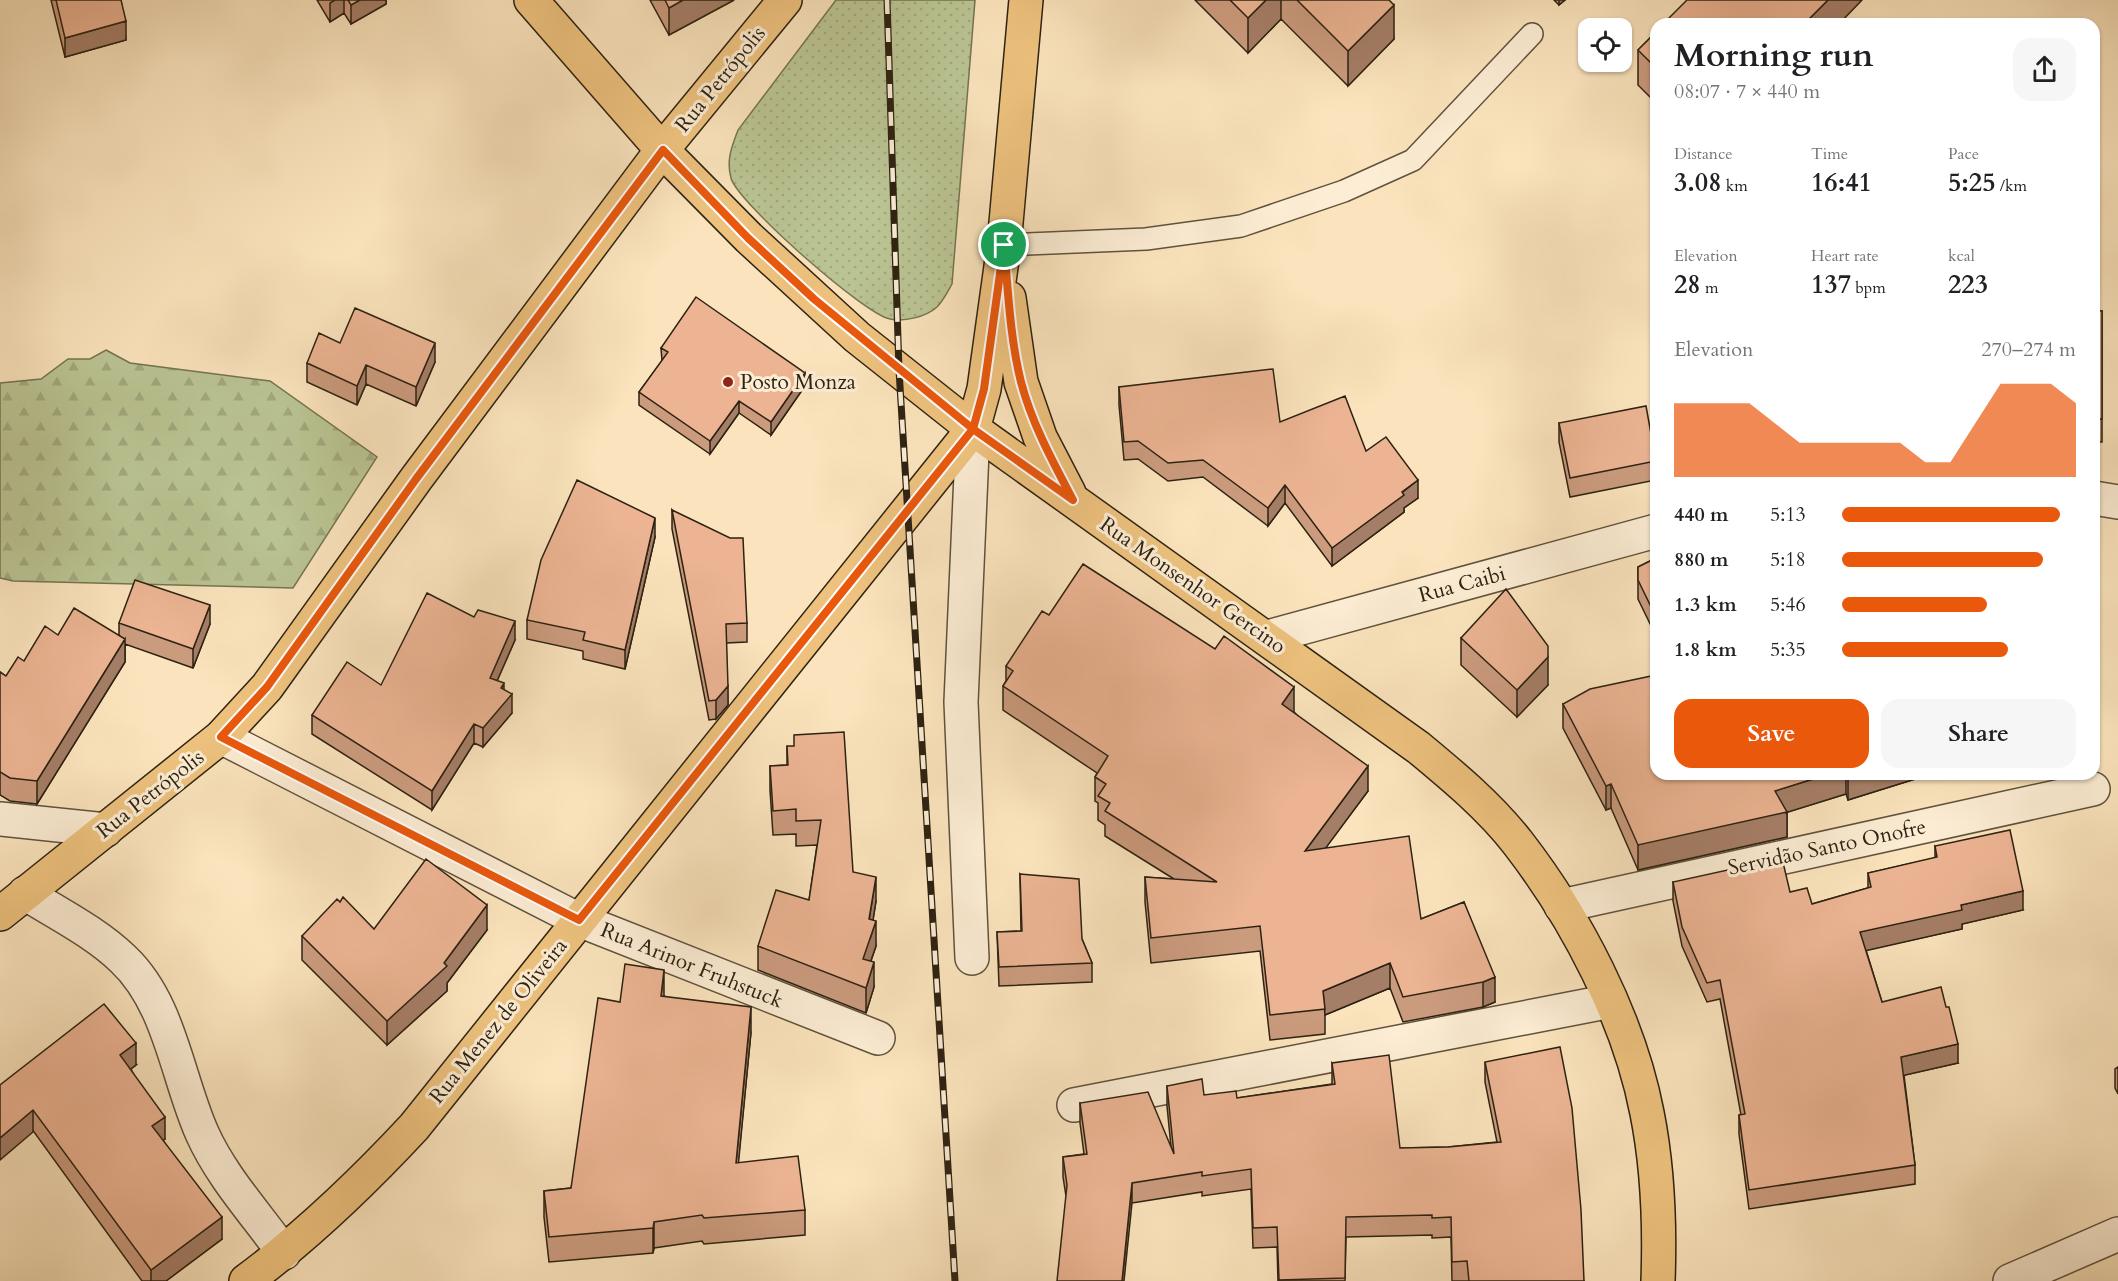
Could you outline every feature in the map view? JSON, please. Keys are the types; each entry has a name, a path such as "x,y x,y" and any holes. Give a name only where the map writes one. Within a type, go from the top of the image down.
{"main road":[{"name":"Rua Monsenhor Gercino","path":"531,0 663,150 748,238 814,299 973,429 1268,637 1419,748 1472,793 1517,842 1561,906 1611,1001 1633,1061 1647,1112 1656,1182 1658,1281"},
{"name":"Rua Petrópolis","path":"0,914 221,737 267,687 416,479 663,150 785,0"},
{"path":"973,429 984,389 1004,245 1026,0"},
{"path":"1004,245 1012,335 1021,382 1040,437 1073,500"},
{"name":"Rua Menez de Oliveira","path":"246,1281 284,1253 362,1183 414,1127 973,429"}],"street":[{"path":"972,958 961,702 973,429"},
{"path":"2100,499 2118,502"},
{"name":"Rua Caibi","path":"1268,637 1650,533"},
{"name":"Rua Arinor Fruhstuck","path":"221,737 579,920 878,1038"},
{"name":"Servidão Santo Onofre","path":"1561,906 2093,789"},
{"path":"0,819 106,830"},
{"path":"25,893 118,954 148,992 164,1026 202,1134 216,1160 284,1253"},
{"path":"1074,1105 1611,1001"},
{"path":"2010,1281 2118,1234"}],"lane":[{"path":"1004,245 1146,239 1240,226 1344,190 1413,160 1532,34"}],"green space":[{"path":"836,0 975,0 952,284 937,307 915,318 890,319 855,299 777,232 755,210 731,178 729,159 738,130"},
{"path":"106,350 130,363 270,381 377,457 293,588 13,581 0,578 0,383 41,379 68,359 90,359"}],"building":[{"path":"56,0 121,0 126,21 65,38"},
{"path":"348,0 360,0 351,5"},
{"path":"665,0 683,0 669,8"},
{"path":"1230,0 1266,0 1248,18"},
{"path":"1297,0 1389,0 1394,5 1348,51"},
{"path":"1687,0 1828,0 1810,18 1669,18"},
{"path":"1650,38 1650,62 1638,50"},
{"path":"696,297 805,373 771,422 739,401 710,441 639,392 668,352 661,348"},
{"path":"355,308 435,343 416,387 366,365 357,386 307,363 319,333 340,343"},
{"path":"2100,311 2102,311 2102,419 2100,419"},
{"path":"1273,369 1280,422 1345,396 1366,451 1386,437 1418,480 1402,492 1404,495 1332,548 1285,485 1268,508 1203,460 1168,463 1138,441 1124,442 1119,387"},
{"path":"1646,406 1650,428 1650,462 1570,478 1559,423"},
{"path":"577,480 655,518 625,650 583,640 585,632 527,620 541,560"},
{"path":"672,510 730,538 743,538 747,623 726,624 728,686 716,700 709,701"},
{"path":"1650,561 1650,605 1638,580 1638,567"},
{"path":"1083,564 1215,649 1224,636 1294,687 1282,704 1368,766 1305,851 1409,836 1421,919 1464,902 1495,977 1483,982 1403,997 1390,963 1323,991 1325,1009 1270,1015 1260,926 1151,938 1145,877 1217,882 1105,811 1110,803 1098,796 1106,784 1095,777 1108,756 1003,686 1013,671 1006,666 1042,611 1049,615"},
{"path":"135,580 210,605 193,649 119,623"},
{"path":"1506,589 1548,646 1548,657 1517,690 1461,638"},
{"path":"427,593 474,617 478,610 515,621 490,678 504,683 501,688 512,694 483,728 474,724 432,791 312,715 347,662 381,685"},
{"path":"74,608 125,639 37,781 10,778 0,772 0,672 6,676 18,657 24,661 45,626 58,635"},
{"path":"1650,676 1650,780 1810,780 1775,791 1787,812 1638,845 1611,784 1606,786 1563,704 1590,689"},
{"path":"844,732 853,872 876,877 869,919 876,921 863,959 874,962 866,988 758,946 776,890 809,900 821,820 796,821 796,809 773,811 770,766 788,765 787,746 794,746 794,735"},
{"path":"2010,830 2023,891 1961,905 1962,910 1860,932 1882,1002 1941,987 1946,1007 1949,1007 1958,1044 1901,1057 1915,1165 1749,1190 1739,1115 1745,1114 1720,980 1707,983 1682,927 1673,882 1782,858 1790,892 1807,888 1812,904 1871,887 1868,873 1937,857 1935,846"},
{"path":"426,859 487,905 444,963 447,966 387,1021 302,936 337,899 340,902 343,897 374,929"},
{"path":"1020,874 1079,879 1082,939 1092,963 999,967 997,932 1022,931"},
{"path":"625,964 664,970 661,996 751,1007 736,1163 798,1156 805,1210 704,1218 702,1215 654,1222 653,1228 549,1237 544,1191 571,1188 598,998 620,1002"},
{"path":"104,1004 136,1043 120,1055 165,1117 152,1126 222,1217 151,1270 33,1110 0,1138 0,1085"},
{"path":"1560,1047 1572,1108 1581,1210 1584,1281 1469,1281 1467,1261 1452,1262 1451,1217 1432,1218 1432,1215 1346,1217 1345,1278 1279,1280 1277,1227 1253,1228 1251,1169 1202,1176 1202,1172 1132,1183 1122,1281 1057,1281 1067,1185 1063,1157 1087,1154 1080,1103 1148,1092 1174,1154 1167,1086 1202,1079 1204,1095 1236,1091 1237,1098 1335,1084 1332,1063 1389,1055 1400,1148 1448,1147 1501,1142 1485,1062"}],"railway":[{"path":"887,0 899,370 955,1281"}],"place":[{"name":"Posto Monza","path":"728,382"}],"route":[{"path":"1004,245 984,389 973,429 857,337 814,299 748,238 663,150 416,479 267,687 221,737 579,920 973,429 1073,500 1040,437 1021,382 1012,335 1004,245"}]}
